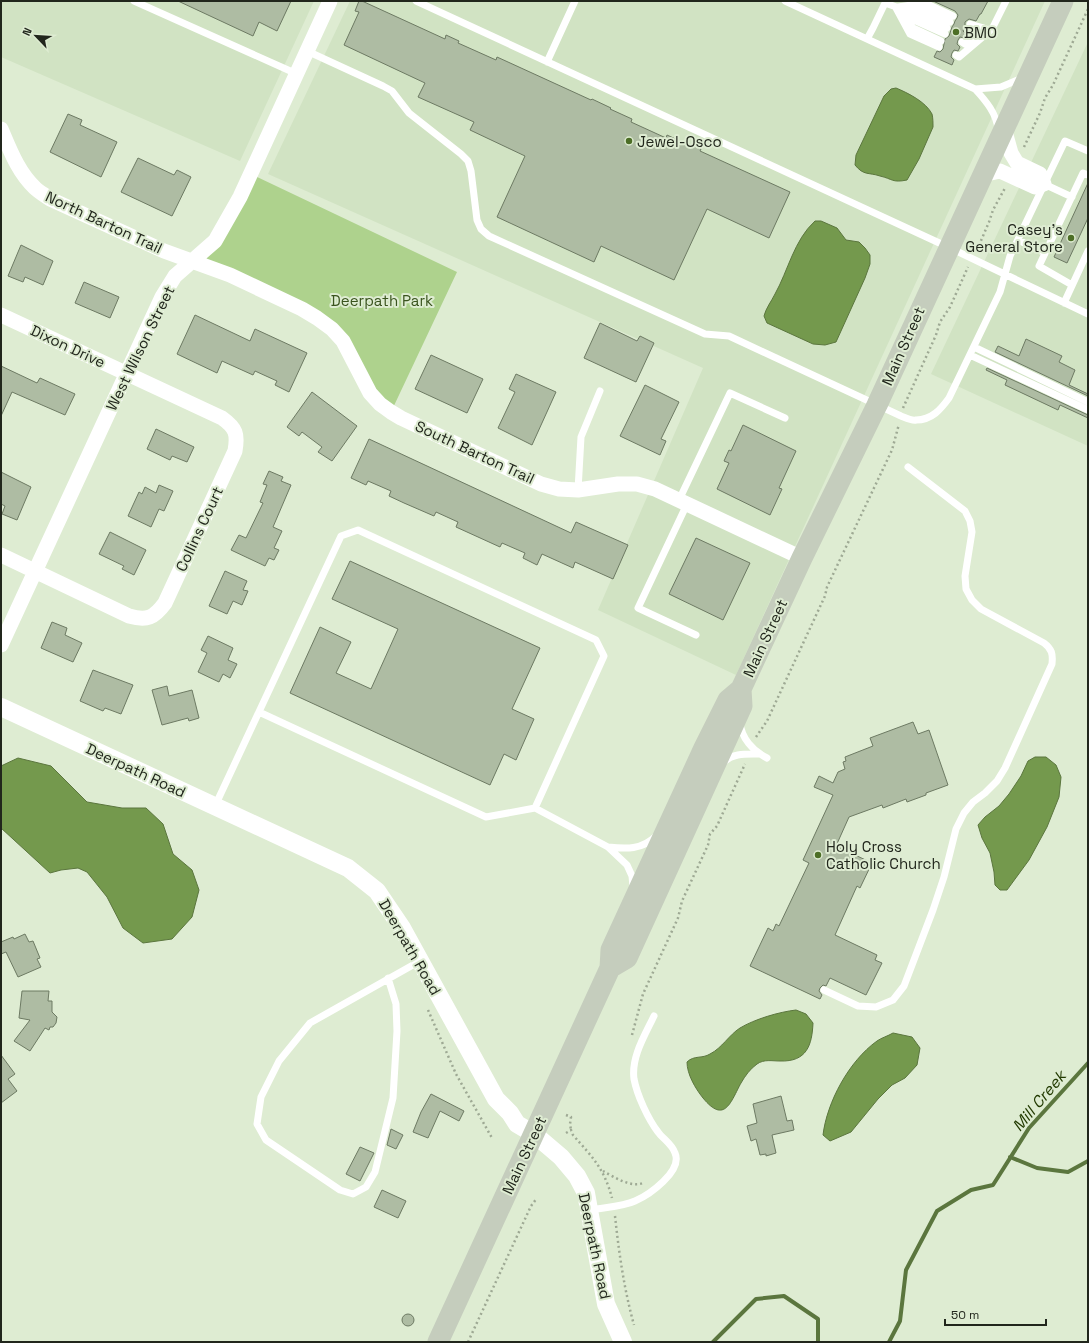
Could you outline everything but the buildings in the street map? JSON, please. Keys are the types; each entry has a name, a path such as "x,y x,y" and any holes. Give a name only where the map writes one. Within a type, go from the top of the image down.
{"main road":[{"name":"Main Street","path":"438,1342 610,968 611,950 704,748 728,700 741,689 802,558 877,404 1063,1"},
{"name":"Main Street","path":"610,968 627,958 739,714 742,706 741,689"}],"street":[{"name":"West Wilson Street","path":"1,645 162,297 175,276 215,241 228,220 330,1"},
{"name":"North Barton Trail","path":"1,129 14,160 23,174 36,188 50,198 164,250 193,261"},
{"path":"1001,133 1011,153 1014,169"},
{"path":"982,175 1014,169 1040,174 1044,184"},
{"name":"South Barton Trail","path":"193,261 230,275 302,309 332,329 343,341 370,393 380,404 391,412 541,484 559,489 578,490 618,484 637,484 655,489 802,558"},
{"name":"Dixon Drive","path":"1,315 222,418"},
{"name":"Collins Court","path":"1,556 129,616 149,618 158,612 165,603 235,451 237,440 236,432 230,424 222,418"},
{"name":"Deerpath Road","path":"1,707 348,868 377,890 402,928 496,1099 510,1113 517,1124 534,1134 561,1157 577,1176 586,1193 590,1210 598,1266 606,1304 623,1342"}],"lane":[{"path":"134,1 297,74"},
{"path":"416,1 1088,314"},
{"path":"547,62 575,1"},
{"path":"785,1 975,89 993,111 1001,133"},
{"path":"963,40 962,50 992,30 1006,1"},
{"path":"867,39 886,2 916,21 946,31"},
{"path":"896,8 910,34 946,31"},
{"path":"896,8 922,9 946,31"},
{"path":"963,40 992,30"},
{"path":"963,40 992,30"},
{"path":"307,51 392,91 409,113 468,161 471,171 476,220 481,229 489,236 704,334 728,336 901,416 916,421 929,418 941,409 949,398 1000,292 1010,256 1065,141 1088,151"},
{"path":"975,89 1001,87 1021,79 1030,72"},
{"path":"1072,285 1039,266 1083,173 1088,175"},
{"path":"1044,184 1072,197"},
{"path":"1018,240 1045,253"},
{"path":"1064,303 1088,251"},
{"path":"974,347 1088,402"},
{"path":"970,355 1088,410"},
{"path":"578,490 581,437 600,391"},
{"path":"696,635 638,608 730,393 785,418"},
{"path":"824,990 858,1006 876,1007 893,1000 904,986 933,910 944,876 956,829 964,813 973,802 986,793 997,781 1005,768 1052,664 1053,656 1050,648 1044,643 982,609 972,600 966,589 965,576 972,532 970,521 965,511 908,467"},
{"path":"215,807 341,536 358,530 596,640 604,656 535,808"},
{"path":"259,712 486,817 535,808 608,847 627,864 632,876 634,884 629,910"},
{"path":"739,714 740,726 748,743 758,754 767,758"},
{"path":"708,780 727,758 743,754 758,754"},
{"path":"608,847 623,848 643,846 654,838 671,820"},
{"path":"388,978 396,1004 397,1031 393,1098 375,1172 366,1187 353,1194 340,1190 266,1140 257,1124 261,1097 279,1062 310,1022 388,978 420,961"},
{"path":"590,1210 625,1204 644,1196 669,1176 676,1163 676,1154 651,1121 638,1093 634,1079 635,1062 639,1047 654,1016"}],"path":[{"path":"754,741 767,721 892,450 904,404 936,335 940,322 950,307 989,222 993,210 1040,113 1045,98 1053,85 1088,10"},
{"path":"631,1039 644,994 678,918 682,901 708,845 710,834 720,819 745,766 745,760"},
{"path":"426,1007 456,1074 492,1138"},
{"path":"566,1115 571,1117 570,1124 573,1135 603,1171 612,1198"},
{"path":"566,1133 571,1130"},
{"path":"603,1171 620,1180 632,1184 641,1185 648,1182"},
{"path":"468,1342 531,1206 537,1198"},
{"path":"615,1214 621,1270 634,1328"}],"shaded area":[{"path":"1,1 314,1 240,161 1,57"},
{"path":"350,1 1045,1 736,675 598,610 703,368 268,174"},
{"path":"1088,42 1088,446 931,374"},
{"path":"896,88 911,95 926,106 932,114 933,122 933,127 919,159 907,180 898,181 861,171 855,165 856,155 884,96 891,89"},
{"path":"815,221 821,221 837,228 846,240 859,242 870,255 870,264 865,278 836,342 825,345 813,344 767,323 764,316 780,285 797,246 802,237"},
{"path":"1035,757 1046,757 1056,765 1061,777 1059,797 1047,827 1029,860 1007,890 1000,890 995,885 990,853 982,838 978,825 985,817 999,806 1021,776 1028,761"},
{"path":"18,758 51,766 87,802 122,808 146,808 163,824 173,854 192,870 199,890 192,917 172,939 143,943 123,928 107,897 87,872 78,868 50,873 1,828 1,766"},
{"path":"796,1010 806,1014 813,1023 811,1038 806,1051 796,1059 789,1061 760,1062 746,1075 730,1103 726,1107 722,1110 717,1110 711,1106 694,1085 688,1071 687,1062 692,1058 707,1055 714,1051 736,1031 746,1025 767,1016"},
{"path":"893,1033 912,1037 920,1048 917,1065 905,1078 892,1085 878,1099 851,1132 830,1141 823,1135 825,1122 834,1096 841,1083 857,1059 867,1049 879,1040"}],"green space":[{"name":"Deerpath Park","path":"251,174 457,272 391,412 332,329 193,261"}],"waterway":[{"name":"Mill Creek","path":"889,1342 900,1321 906,1270 937,1211 971,1190 993,1185 1029,1128 1088,1063"},
{"name":"Mill Creek","path":"1010,1157 1037,1168 1068,1172 1088,1161"},
{"name":"Mill Creek","path":"713,1342 756,1299 784,1296 818,1319 818,1342"}],"place":[{"name":"BMO","path":"956,32"},
{"name":"Jewel-Osco","path":"629,141"},
{"name":"Casey's General Store","path":"1071,238"},
{"name":"Holy Cross Catholic Church","path":"818,855"}]}
